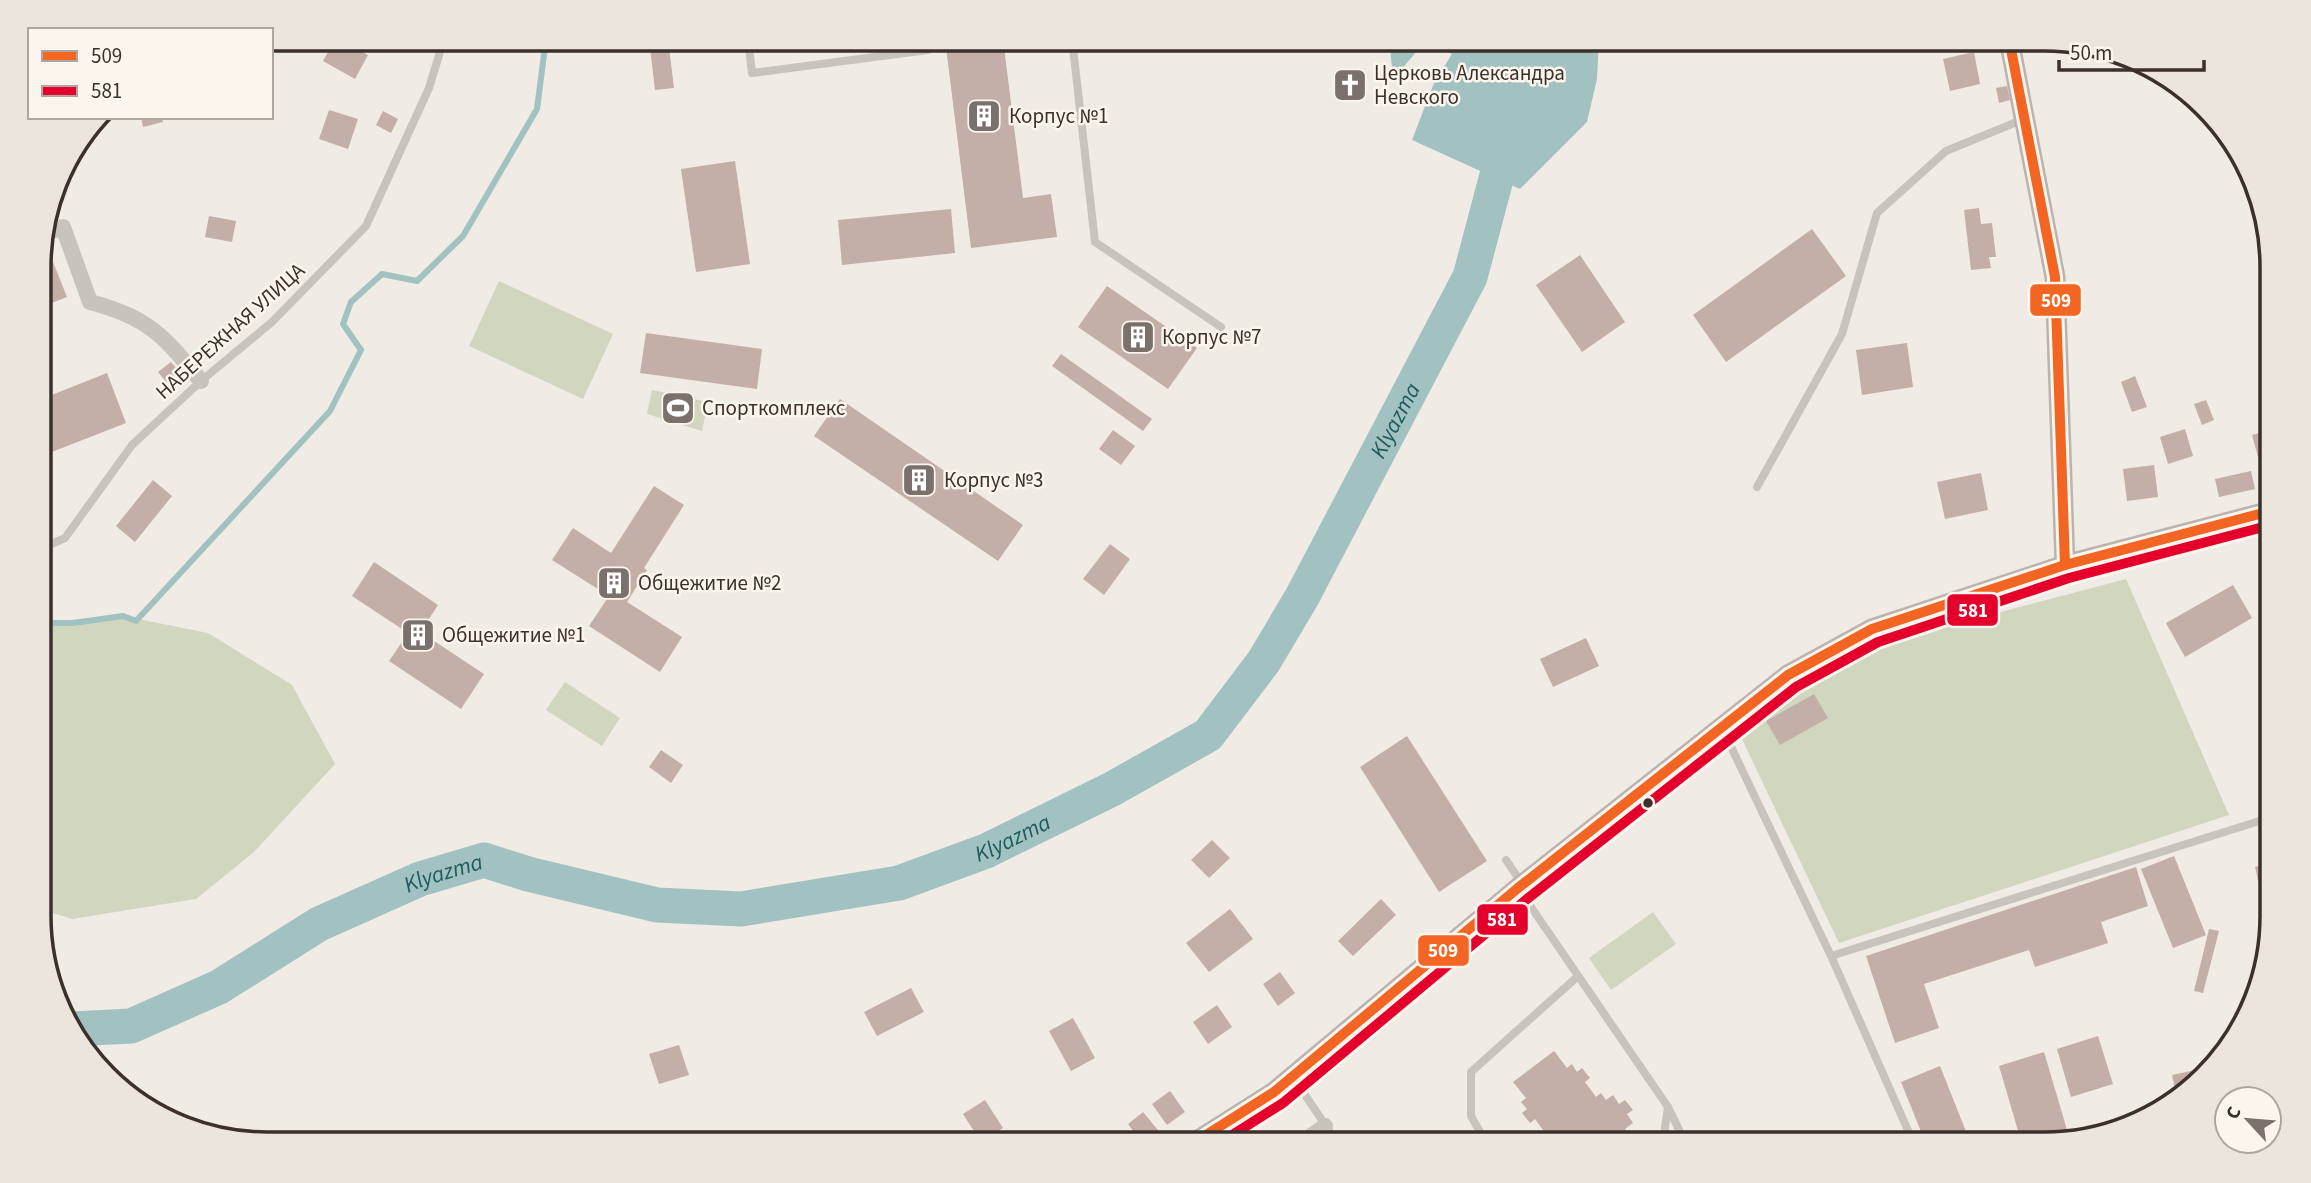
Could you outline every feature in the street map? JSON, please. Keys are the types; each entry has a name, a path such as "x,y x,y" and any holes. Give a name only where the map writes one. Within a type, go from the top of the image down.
{"main road":[{"path":"2011,51 2055,276 2065,565"},
{"path":"1211,1132 1274,1093 1520,886 1788,675 1872,629 2065,565 2260,514"}],"street":[{"path":"54,230 63,227 90,302 117,309 163,335 201,381"},
{"path":"1317,1132 1325,1126"}],"lane":[{"name":"НАБЕРЕЖНАЯ УЛИЦА","path":"51,544 65,538 132,445 201,381 272,322 366,226 429,88 440,51"},
{"path":"749,51 752,73 920,51"},
{"path":"1073,51 1095,242 1221,327"},
{"path":"1757,487 1842,334 1877,213 1946,151 2024,119"},
{"path":"1721,726 1831,956 1909,1132"},
{"path":"1831,956 2260,821"},
{"path":"1506,860 1577,977 1668,1107 1680,1132"},
{"path":"1480,1132 1471,1116 1471,1072 1577,977"},
{"path":"1293,1076 1329,1132"},
{"path":"1664,1132 1668,1107"}],"green space":[{"path":"499,281 613,334 583,399 469,346"},
{"name":"Спорткомплекс","path":"652,390 708,402 702,431 647,414"},
{"path":"2126,579 2229,815 1839,943 1742,739 1795,690 1865,648"},
{"path":"123,616 208,633 292,685 335,764 254,852 196,899 72,919 51,912 51,623 73,623"},
{"path":"565,682 620,718 602,746 546,710"},
{"path":"1653,912 1676,944 1611,990 1589,958"}],"water":[{"path":"1390,51 1417,51 1393,80"},
{"path":"1446,51 1598,51 1597,79 1587,122 1520,189 1412,140 1434,83 1452,54"}],"building":[{"path":"328,51 360,51 368,55 355,79 323,61"},
{"path":"650,51 669,51 674,88 655,90"},
{"name":"Корпус №1","path":"946,51 1005,51 1023,198 1051,194 1057,237 971,248"},
{"path":"1974,52 1980,84 1950,91 1943,59"},
{"name":"Церковь Александра Невского","path":"1358,74 1360,95 1342,96 1341,75"},
{"path":"2007,86 2010,100 1999,103 1996,88"},
{"path":"329,110 358,119 348,149 319,139"},
{"path":"383,111 398,119 391,133 376,125"},
{"path":"141,119 162,119 163,122 143,127"},
{"path":"735,161 750,264 696,272 681,169"},
{"path":"1979,208 1981,224 1992,223 1996,257 1989,257 1991,268 1971,270 1964,210"},
{"path":"951,209 955,253 842,265 838,220"},
{"path":"209,216 236,221 232,242 205,237"},
{"path":"1812,229 1846,276 1726,362 1693,315"},
{"path":"1580,255 1625,322 1582,352 1536,285"},
{"path":"53,262 67,297 51,303"},
{"name":"Корпус №7","path":"1107,286 1197,348 1168,389 1078,327"},
{"path":"646,333 762,349 757,389 640,373"},
{"path":"1907,343 1913,387 1862,395 1856,350"},
{"path":"1061,354 1152,419 1143,431 1052,366"},
{"path":"171,362 185,379 172,389 158,372"},
{"path":"107,373 126,423 51,452 51,395"},
{"path":"2135,376 2147,407 2132,412 2121,382"},
{"name":"Корпус №3","path":"840,399 1023,525 998,561 814,436"},
{"path":"2206,400 2214,420 2202,425 2194,404"},
{"path":"2185,429 2193,456 2168,464 2160,437"},
{"path":"1113,430 1135,446 1121,465 1099,449"},
{"path":"2260,433 2260,457 2258,457 2252,435"},
{"path":"2154,465 2158,497 2127,501 2123,469"},
{"path":"2251,471 2255,489 2219,497 2215,479"},
{"path":"1981,473 1988,510 1945,519 1937,482"},
{"path":"153,480 172,496 135,542 116,526"},
{"name":"Общежитие №2","path":"654,486 684,505 644,568 647,570 627,602 682,637 660,672 589,626 609,596 552,560 573,528 611,553"},
{"path":"1110,544 1130,559 1104,595 1083,579"},
{"name":"Общежитие №1","path":"374,562 438,605 427,622 435,627 428,637 484,674 461,709 389,661 408,633 352,596"},
{"path":"2233,585 2252,618 2185,657 2166,623"},
{"path":"1586,638 1599,666 1553,687 1540,659"},
{"path":"1814,694 1828,718 1780,745 1766,721"},
{"path":"1407,736 1487,861 1439,892 1360,767"},
{"path":"661,750 683,765 671,783 649,767"},
{"path":"1212,840 1230,858 1209,878 1191,860"},
{"path":"2174,856 2206,935 2173,948 2141,869"},
{"path":"2260,866 2260,889 2255,867"},
{"path":"2136,867 2148,906 2101,922 2108,943 2035,967 2029,950 1924,984 1939,1028 1895,1043 1866,956"},
{"path":"1381,899 1396,915 1353,956 1338,941"},
{"path":"1230,909 1253,939 1209,972 1186,943"},
{"path":"2209,929 2219,931 2203,993 2194,991"},
{"path":"1280,972 1295,993 1278,1006 1263,984"},
{"path":"911,988 924,1012 877,1036 864,1012"},
{"path":"1217,1005 1232,1027 1208,1044 1193,1022"},
{"path":"1073,1018 1095,1058 1071,1071 1049,1031"},
{"path":"2098,1036 2113,1084 2071,1097 2057,1049"},
{"path":"679,1045 689,1075 659,1084 649,1054"},
{"path":"1554,1051 1567,1068 1572,1064 1577,1072 1582,1068 1590,1078 1585,1082 1596,1097 1601,1093 1606,1100 1613,1095 1619,1104 1625,1100 1633,1110 1627,1114 1633,1123 1625,1129 1628,1132 1545,1132 1535,1119 1530,1123 1522,1113 1527,1109 1521,1102 1526,1098 1513,1082"},
{"path":"2044,1052 2067,1131 2018,1132 1999,1066"},
{"path":"1940,1066 1966,1132 1921,1132 1901,1082"},
{"path":"2195,1070 2175,1088 2172,1075"},
{"path":"1170,1091 1185,1112 1167,1125 1152,1104"},
{"path":"985,1100 1003,1128 997,1132 975,1132 963,1114"},
{"path":"1143,1112 1160,1132 1134,1132 1128,1124"}],"waterway":[{"path":"51,623 73,623 123,616 136,621 330,411 361,350 343,324 351,302 382,274 417,281 463,236 537,109 544,51"},
{"name":"Klyazma","path":"83,1028 131,1026 219,987 319,924 420,879 484,860 528,874 657,905 741,909 899,883 986,851 1112,789 1208,735 1264,661 1302,597 1470,277 1508,134"}],"transit line":[{"name":"509","path":"2011,51 2055,277 2065,565"},
{"name":"509","path":"1211,1132 1274,1092 1518,888 1788,675 1872,629 2065,565 2260,514"},
{"name":"581","path":"1237,1132 1283,1103 1527,899 1796,687 1878,642 2069,578 2260,528"}],"place":[{"name":"Церковь Александра Невского","path":"1350,85"},
{"name":"Корпус №1","path":"984,116"},
{"name":"Корпус №7","path":"1138,337"},
{"name":"Спорткомплекс","path":"678,408"},
{"name":"Корпус №3","path":"919,480"},
{"name":"Общежитие №2","path":"614,583"},
{"name":"Общежитие №1","path":"418,635"}]}
